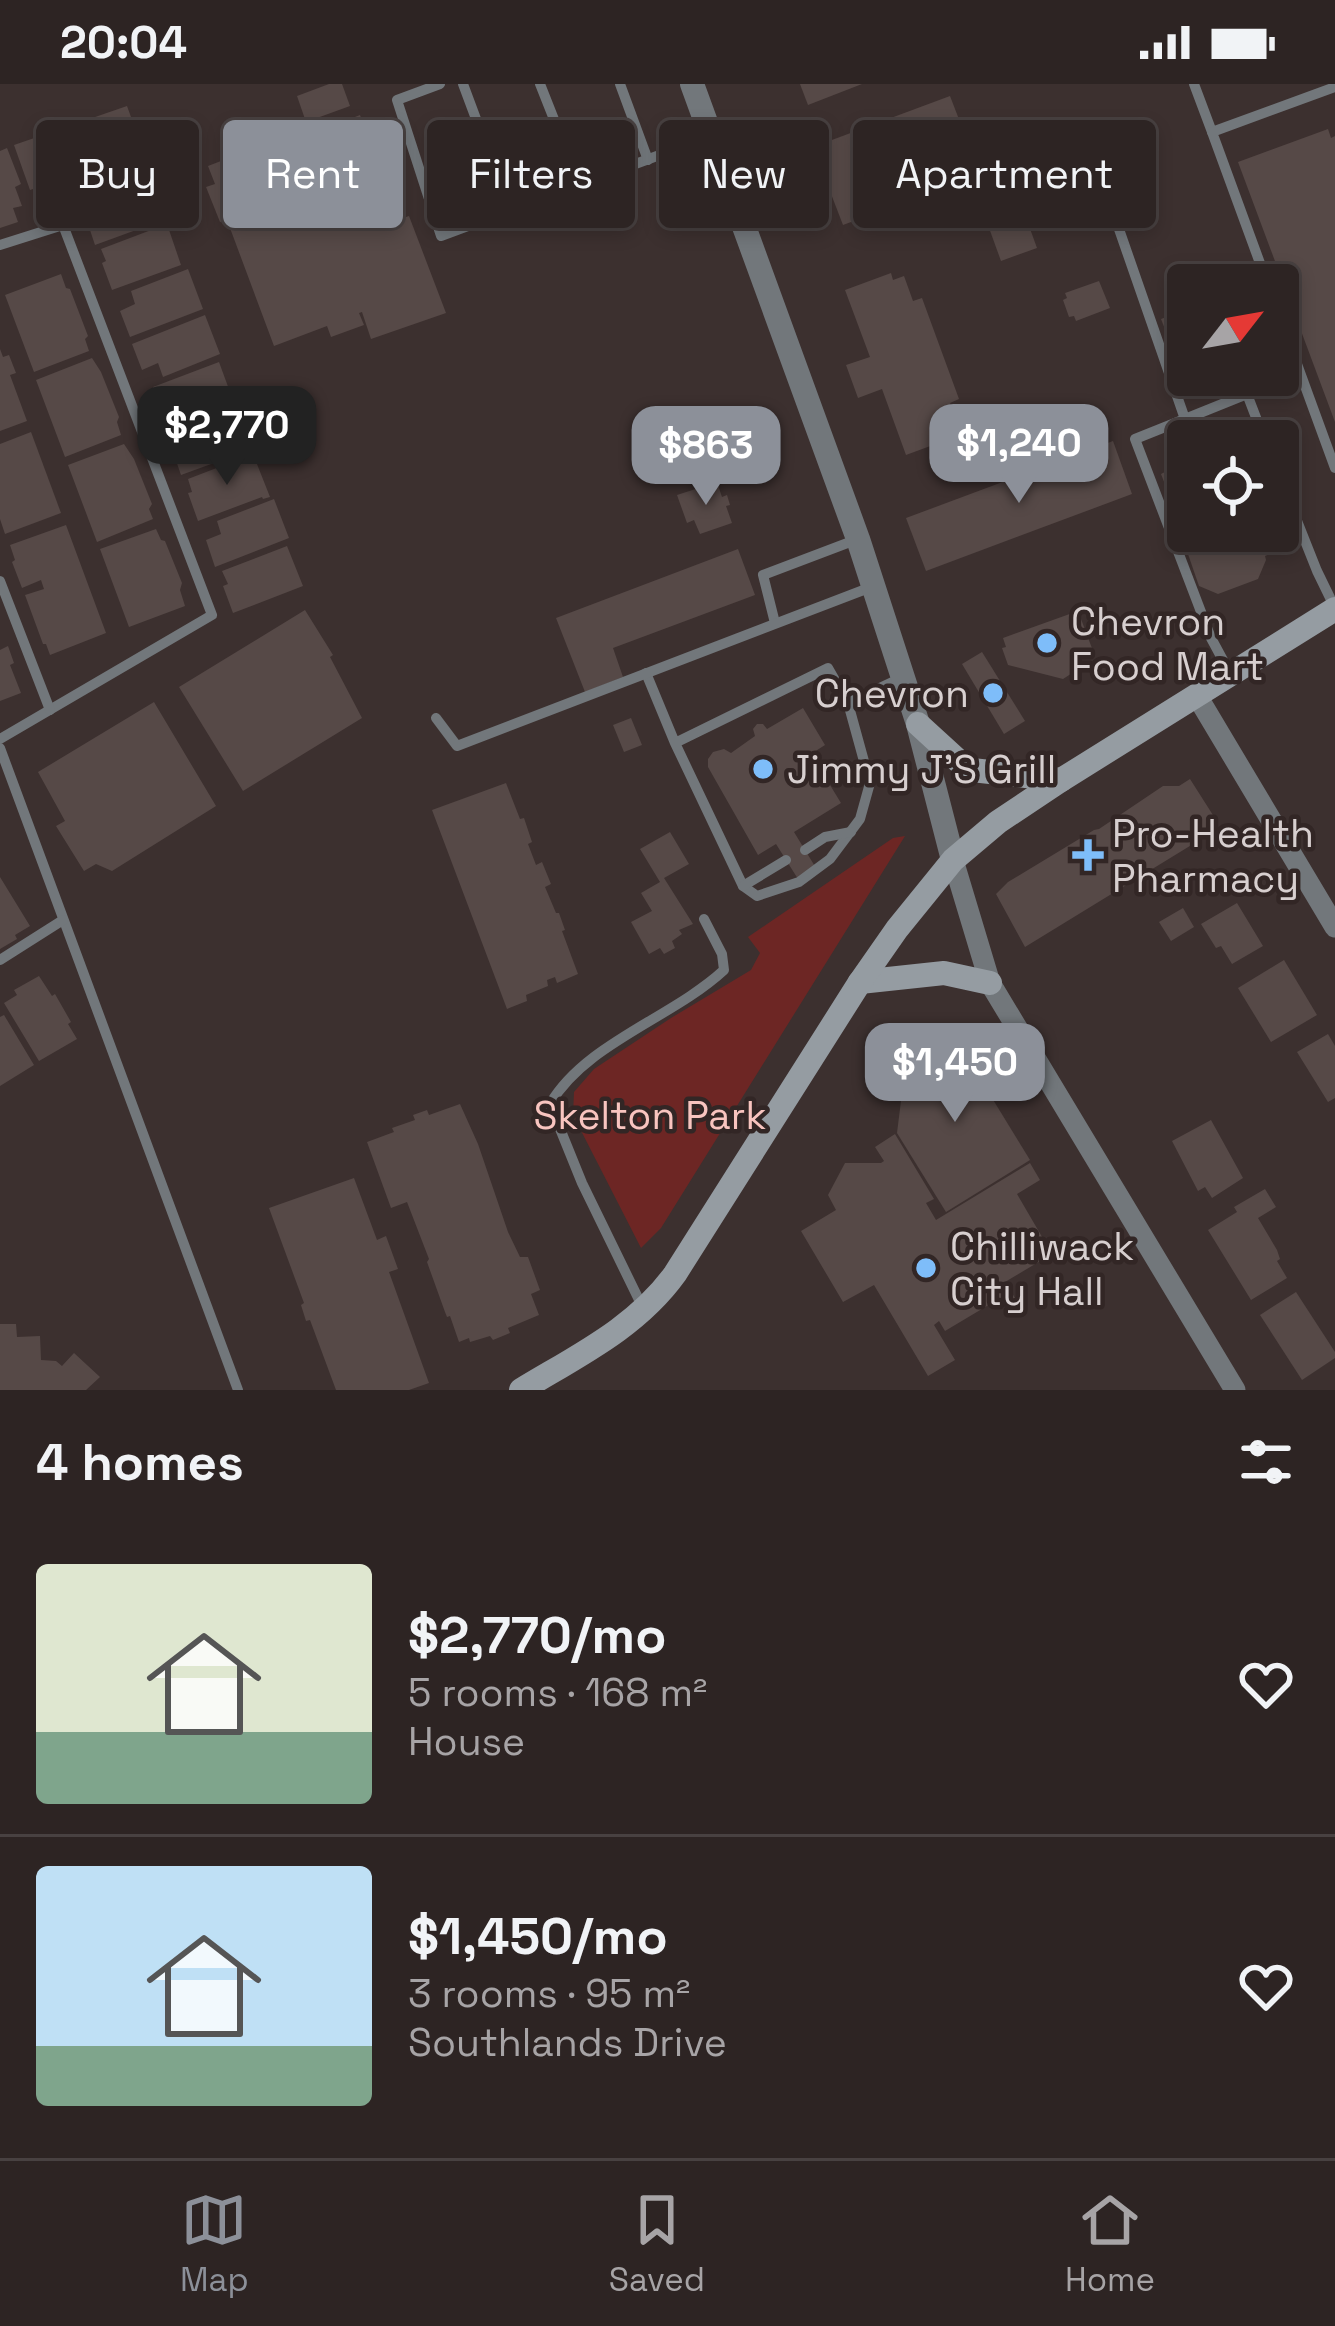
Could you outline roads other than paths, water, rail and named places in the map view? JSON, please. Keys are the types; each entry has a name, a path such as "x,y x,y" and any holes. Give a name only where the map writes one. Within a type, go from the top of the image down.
{"main road":[{"path":"521,1390 620,1330 644,1311 675,1274 860,982 952,860 1061,780 1335,608"},
{"path":"918,724 972,770 1061,780"},
{"path":"860,982 944,973 990,983"}],"street":[{"path":"692,84 705,120"},
{"path":"745,228 874,586 990,983 1235,1390"},
{"path":"1198,696 1335,927"}],"lane":[{"path":"427,193 397,100 440,84"},
{"path":"464,84 477,120"},
{"path":"539,84 554,120"},
{"path":"620,84 648,160"},
{"path":"1194,84 1260,264"},
{"path":"1212,132 1335,87"},
{"path":"635,165 659,156"},
{"path":"0,245 63,225 212,616 0,739"},
{"path":"438,228 441,236 462,228"},
{"path":"1119,228 1185,418"},
{"path":"1299,369 1335,468"},
{"path":"1232,675 1211,638 1135,440 1247,394 1257,420"},
{"path":"1299,526 1335,608"},
{"path":"775,623 763,575 858,539"},
{"path":"0,581 50,710"},
{"path":"436,718 457,746 874,586"},
{"path":"646,674 675,743 743,886 758,896 799,882 830,859 860,819 870,783 848,703 829,668 675,743"},
{"path":"848,703 903,677"},
{"path":"0,748 238,1390"},
{"path":"805,850 826,837 851,832"},
{"path":"743,886 786,860"},
{"path":"644,1311 550,1104 562,1083 598,1055 702,990 724,970 722,954 704,919"},
{"path":"0,960 63,920"}],"place":[{"name":"Chevron Food Mart","path":"1047,643"},
{"name":"Chevron","path":"993,693"},
{"name":"Jimmy J'S Grill","path":"763,769"},
{"name":"Pro-Health Pharmacy","path":"1088,855"},
{"name":"Chilliwack City Hall","path":"926,1268"}],"park label":[{"name":"Skelton Park","path":"650,1115"}]}
